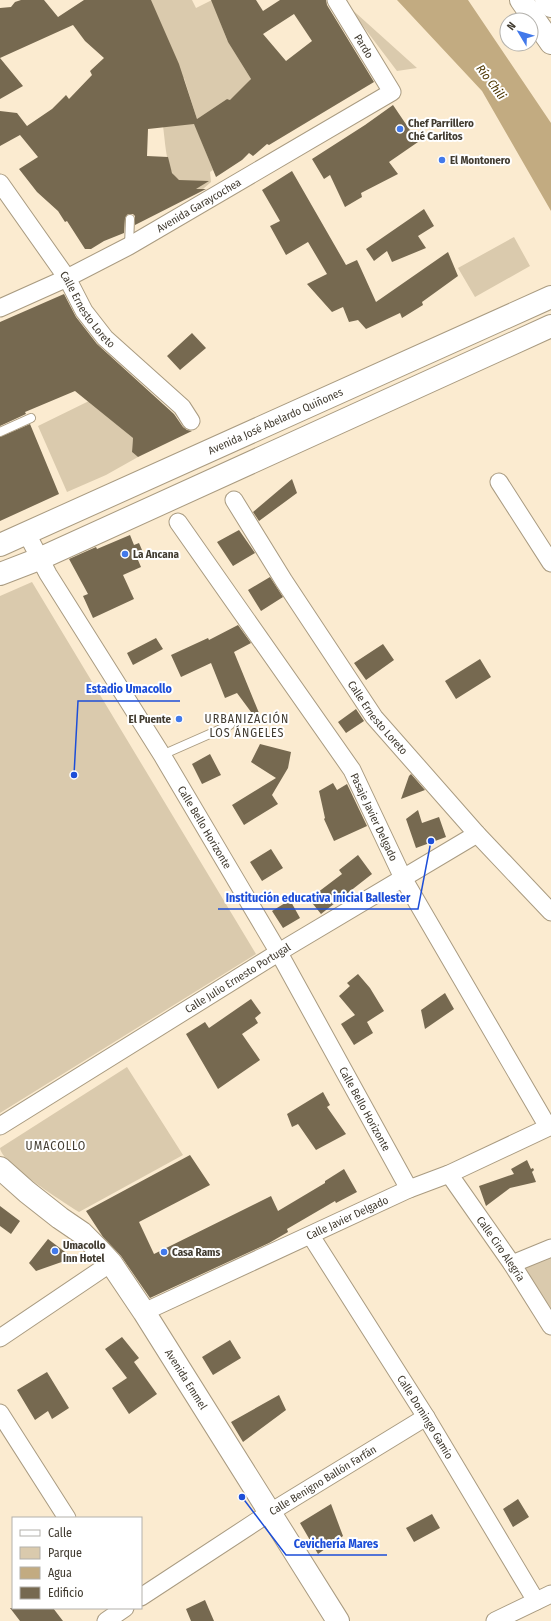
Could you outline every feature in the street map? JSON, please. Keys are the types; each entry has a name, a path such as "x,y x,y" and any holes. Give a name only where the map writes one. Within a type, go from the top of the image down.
{"main road":[{"path":"520,0 551,43"},
{"path":"546,0 551,6"},
{"name":"Avenida José Abelardo Quiñones","path":"0,545 548,298"},
{"path":"0,574 39,559 551,326"},
{"name":"Avenida Emmel","path":"0,1168 32,1197 82,1233 112,1263 338,1621"}],"street":[{"name":"Pardo","path":"336,0 392,92"},
{"name":"Avenida Garaycochea","path":"0,308 67,278 129,246 392,92"},
{"name":"Calle Ernesto Loreto","path":"0,183 67,278 84,311 105,338 182,407 191,420"},
{"path":"499,482 551,563"},
{"name":"Calle Ernesto Loreto","path":"234,500 284,581 374,717 477,834 550,910"},
{"name":"Pasaje Javier Delgado","path":"178,522 352,770 402,878 549,1126"},
{"name":"Calle Bello Horizonte","path":"27,534 39,559 162,755 279,953 409,1189"},
{"name":"Calle Julio Ernesto Portugal","path":"0,1126 279,953 477,834"},
{"name":"Calle Javier Delgado","path":"144,1312 311,1236 409,1189 449,1174 549,1126"},
{"name":"Calle Ciro Alegría","path":"449,1174 512,1264 551,1326"},
{"name":"Calle Domingo Gamio","path":"311,1236 543,1597"},
{"path":"512,1264 551,1248"},
{"path":"0,1338 112,1263"},
{"path":"0,1413 66,1517"},
{"name":"Calle Benigno Ballón Farfán","path":"142,1596 269,1513 426,1417"},
{"path":"495,1621 543,1597"},
{"path":"106,1621 124,1609"},
{"path":"126,1609 133,1621"}],"lane":[{"path":"129,246 130,219"},
{"path":"0,432 31,418"},
{"path":"162,755 230,725"}],"green space":[{"path":"151,0 192,0 196,8 212,0 227,40 251,79 233,101 227,99 197,119 184,78 155,88"},
{"path":"347,5 417,68 397,71"},
{"path":"189,110 213,170 210,172 211,182 203,189 189,189 176,178 169,164 166,151 163,126"},
{"path":"514,237 530,266 475,297 458,268"},
{"path":"89,401 133,438 132,452 138,457 106,475 67,492 38,426"},
{"path":"32,582 256,954 0,1113 0,596"},
{"path":"127,1067 183,1155 79,1212 48,1192 22,1172 3,1155 0,1148"},
{"path":"551,1257 551,1312 532,1282 525,1267"}],"water":[{"name":"Río Chili","path":"397,0 468,0 499,46 499,52 503,52 551,123 551,211 482,91"}],"building":[{"path":"21,0 44,0 58,17 84,0 151,0 179,64 197,119 227,99 230,100 251,79 228,42 211,0 256,0 263,11 280,0 326,0 327,5 374,82 269,145 267,144 253,156 249,153 242,160 216,177 194,124 148,129 147,156 168,157 172,173 179,180 209,181 196,189 206,189 135,225 135,216 133,214 128,214 125,218 124,233 104,241 91,249 85,249 67,221 65,222 58,211 37,192 19,169 38,157 20,135 0,146 0,111 17,113 27,126 52,109 66,95 69,99 92,75 90,71 104,58 85,41 73,25 0,58 0,8 11,7 15,2","holes":["294,14 312,41 286,61 263,34"]},
{"path":"0,58 23,86 0,99"},
{"path":"393,105 418,142 389,162 398,174 361,193 362,197 345,207 330,175 324,179 312,159"},
{"path":"292,171 346,265 357,260 376,302 448,252 458,276 422,302 423,305 402,318 400,313 366,329 358,320 349,322 343,307 332,312 307,284 327,274 308,242 286,255 270,226 280,221 262,190"},
{"path":"424,209 434,226 418,236 426,248 392,262 387,251 374,261 366,249"},
{"path":"64,294 76,317 97,344 174,414 183,427 192,431 138,457 132,452 133,438 75,391 25,412 26,414 0,426 0,322"},
{"path":"192,333 206,348 180,370 167,356"},
{"path":"30,424 59,494 0,521 0,437"},
{"path":"292,479 297,493 259,521 253,512"},
{"path":"239,530 255,553 233,566 217,542"},
{"path":"130,535 134,545 139,543 145,557 138,560 141,567 123,575 134,599 93,618 83,596 88,594 69,559 96,547 97,549"},
{"path":"270,577 283,597 261,611 248,590"},
{"path":"238,625 251,643 234,652 259,713 254,716 237,693 225,698 211,663 181,677 171,655 208,638 209,640"},
{"path":"156,638 163,649 133,665 127,653"},
{"path":"383,644 394,660 366,680 354,663"},
{"path":"480,659 491,677 456,699 445,681"},
{"path":"356,709 364,721 346,733 338,722"},
{"path":"260,744 291,752 288,768 272,795 278,804 244,825 232,805 276,778 251,762"},
{"path":"210,754 221,775 202,784 192,764"},
{"path":"411,774 425,790 401,799 409,776"},
{"path":"333,783 337,790 347,784 367,826 334,841 324,819 319,791"},
{"path":"418,810 422,823 439,817 446,837 416,848 406,819"},
{"path":"271,849 283,868 262,881 250,862"},
{"path":"358,855 372,874 321,914 309,899 342,874 339,870"},
{"path":"290,900 300,918 283,928 272,911"},
{"path":"358,974 370,988 384,1011 367,1022 373,1033 354,1045 341,1024 355,1015 339,996 350,986 347,983"},
{"path":"445,993 454,1009 425,1029 421,1010"},
{"path":"251,999 261,1013 255,1018 258,1023 242,1034 260,1060 218,1089 186,1034 205,1022 209,1028"},
{"path":"323,1092 330,1105 327,1107 346,1134 316,1150 298,1124 292,1127 287,1114"},
{"path":"190,1155 210,1185 139,1222 154,1254 271,1196 278,1211 325,1183 325,1181 344,1169 357,1192 336,1203 335,1201 287,1229 288,1232 269,1243 150,1298 121,1256 103,1237 86,1211"},
{"path":"527,1160 531,1169 533,1168 534,1170 532,1172 536,1182 510,1188 486,1206 479,1186 514,1174 511,1169"},
{"path":"0,1206 20,1221 11,1234 0,1226"},
{"path":"48,1239 73,1258 36,1271 29,1263"},
{"path":"122,1337 139,1358 134,1362 157,1394 129,1414 112,1388 127,1378 105,1349"},
{"path":"230,1340 241,1358 213,1375 202,1357"},
{"path":"47,1372 69,1408 52,1419 48,1411 35,1420 17,1390"},
{"path":"279,1395 286,1410 243,1442 231,1422"},
{"path":"518,1499 529,1517 513,1527 503,1509"},
{"path":"331,1504 343,1536 318,1554 300,1523"},
{"path":"432,1514 440,1528 414,1542 406,1528"},
{"path":"205,1600 214,1621 191,1621 186,1609"},
{"path":"10,1608 54,1609 63,1621 20,1621"}],"place":[{"name":"Chef Parrillero Ché Carlitos","path":"400,129"},
{"name":"El Montonero","path":"442,160"},
{"name":"La Ancana","path":"125,554"},
{"name":"El Puente","path":"179,719"},
{"name":"Estadio Umacollo","path":"74,775"},
{"name":"Institución educativa inicial Ballester","path":"431,841"},
{"name":"Umacollo Inn Hotel","path":"55,1251"},
{"name":"Casa Rams","path":"164,1252"},
{"name":"Cevichería Mares","path":"242,1497"}],"district":[{"name":"URBANIZACIÓN LOS ÁNGELES","path":"247,726"},
{"name":"UMACOLLO","path":"56,1146"}]}
